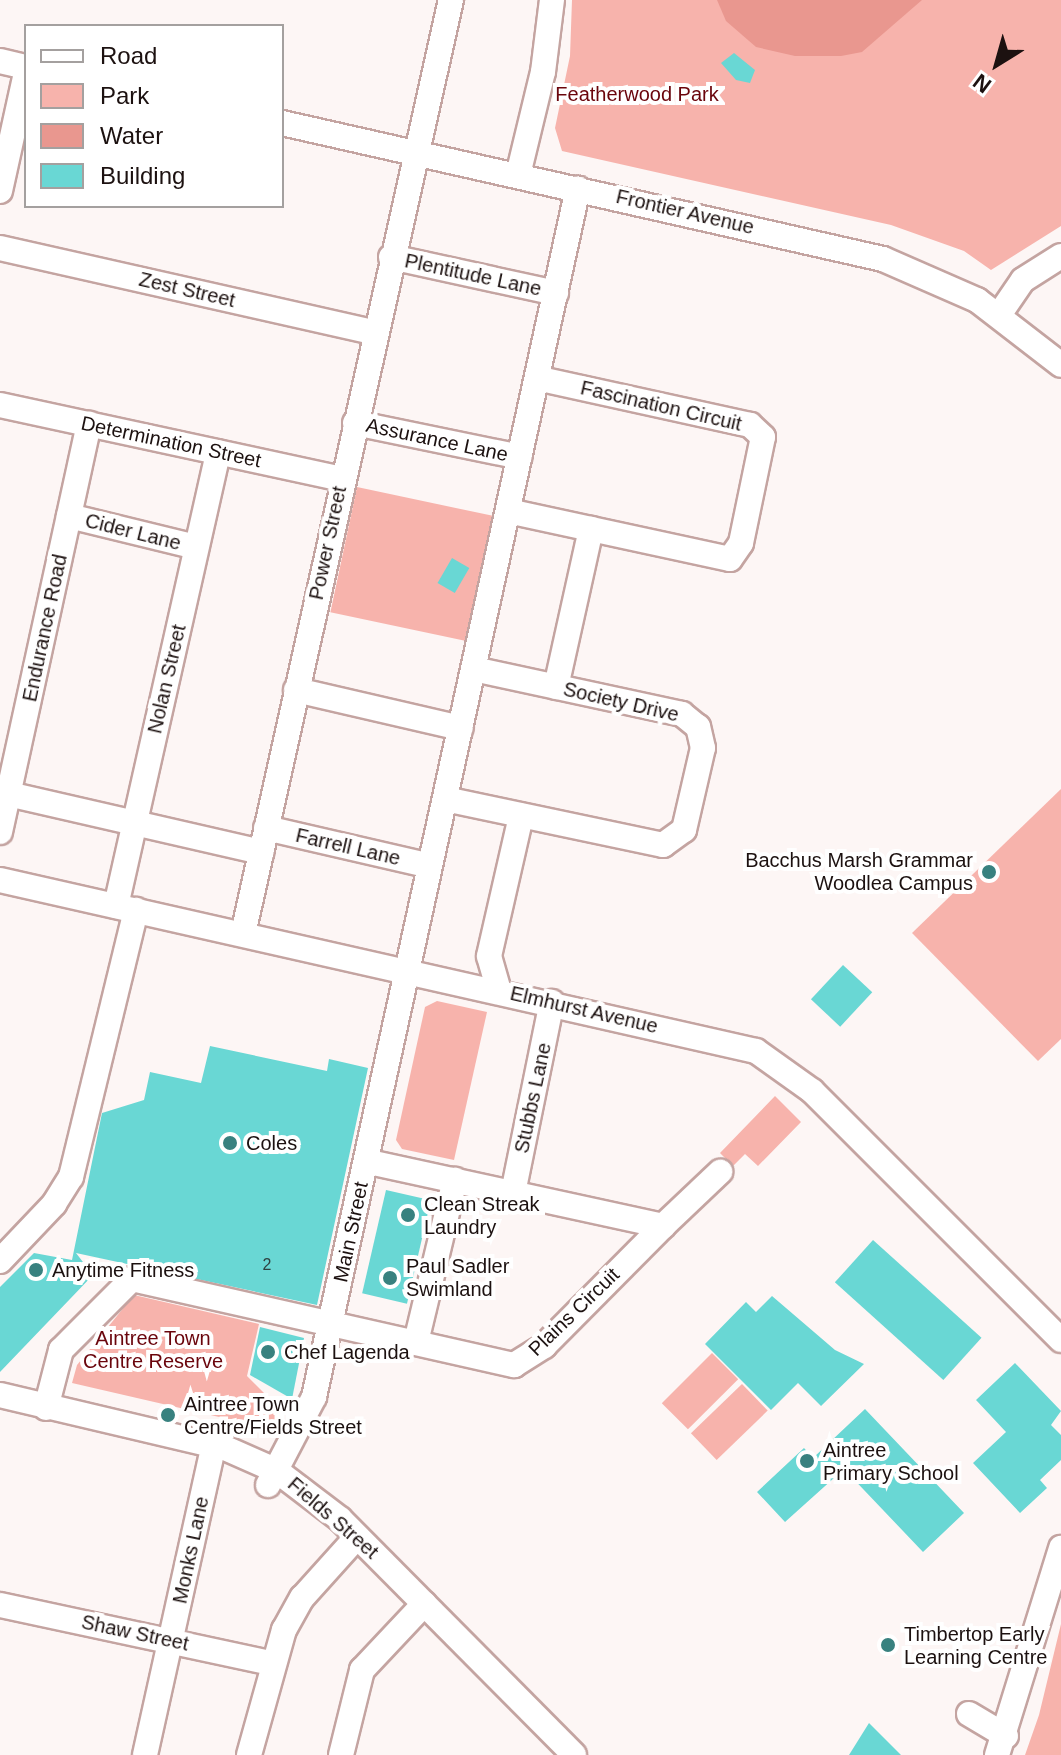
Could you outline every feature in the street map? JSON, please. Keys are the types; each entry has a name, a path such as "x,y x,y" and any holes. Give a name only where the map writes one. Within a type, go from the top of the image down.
{"street":[{"name":"Power Street","path":"243,934 413,152 451,0"},
{"path":"518,175 543,72 552,0"},
{"path":"0,61 24,67"},
{"path":"0,191 24,82"},
{"name":"Frontier Avenue","path":"284,123 883,259 999,315 1061,365"},
{"name":"Main Street","path":"273,1478 306,1424 332,1323 578,188"},
{"name":"Zest Street","path":"0,248 374,332"},
{"path":"999,315 1023,280 1061,256"},
{"name":"Plentitude Lane","path":"391,257 556,293"},
{"name":"Fascination Circuit","path":"508,511 730,559 741,543 763,437 750,425 537,378"},
{"name":"Determination Street","path":"0,405 342,479"},
{"name":"Assurance Lane","path":"355,423 520,457"},
{"name":"Endurance Road","path":"0,832 8,794 7,767 89,424"},
{"name":"Nolan Street","path":"0,1261 54,1204 71,1177 126,908 135,822 218,452"},
{"name":"Cider Lane","path":"69,516 196,547"},
{"path":"556,687 591,529"},
{"name":"Society Drive","path":"445,799 657,845 674,840 686,823 703,748 694,721 474,669"},
{"path":"296,690 461,728"},
{"name":"Farrell Lane","path":"8,794 135,822 430,866"},
{"path":"499,991 489,956 521,816"},
{"name":"Elmhurst Avenue","path":"0,880 740,1044 778,1064 1061,1340"},
{"name":"Stubbs Lane","path":"513,1193 552,1002"},
{"path":"366,1161 663,1226"},
{"name":"Plains Circuit","path":"46,1408 61,1350 132,1279 514,1365 544,1346 720,1172"},
{"path":"416,1342 455,1180"},
{"name":"Fields Street","path":"0,1395 138,1431 225,1448 273,1478 352,1542 574,1755"},
{"name":"Fields Street","path":"138,1431 273,1478"},
{"name":"Monks Lane","path":"145,1755 211,1458"},
{"path":"249,1755 270,1663 302,1598 352,1542"},
{"path":"969,1714 1002,1745 1061,1548"},
{"name":"Shaw Street","path":"0,1605 270,1663"},
{"path":"341,1755 362,1670 421,1607"}],"green space":[{"name":"Featherwood Park","path":"572,0 1061,0 1061,226 991,270 964,251 891,225 562,151 555,128 570,56"},
{"path":"357,487 494,516 467,641 330,612"},
{"path":"1061,789 1061,1039 1038,1061 912,933"},
{"path":"437,1001 487,1012 454,1160 402,1149 396,1140 425,1007"},
{"path":"775,1096 801,1122 758,1166 745,1154 733,1166 720,1153"},
{"name":"Aintree Town Centre Reserve","path":"134,1295 259,1324 247,1376 283,1412 280,1423 271,1429 72,1383 77,1365"},
{"path":"712,1353 738,1379 688,1429 662,1403"},
{"path":"742,1384 768,1411 717,1460 691,1433"},
{"path":"1061,1624 1061,1755 1025,1755 1039,1715"}],"water":[{"path":"717,0 922,0 862,52 841,56 795,56 756,47 726,21"}],"building":[{"path":"734,53 755,70 750,83 736,80 721,63"},
{"path":"452,558 469,568 455,593 438,583"},
{"path":"843,965 872,992 840,1027 811,999"},
{"path":"210,1046 327,1071 329,1059 368,1068 317,1305 76,1253 93,1275 0,1372 0,1287 34,1253 72,1260 102,1113 144,1100 150,1072 201,1083"},
{"path":"386,1190 431,1200 407,1304 362,1293"},
{"path":"873,1240 981,1338 943,1380 835,1282"},
{"path":"772,1296 835,1350 864,1364 821,1406 798,1383 771,1410 705,1344 746,1302 756,1312"},
{"path":"260,1327 304,1338 292,1399 250,1375"},
{"path":"1015,1363 1061,1411 1051,1425 1061,1435 1061,1460 1040,1480 1047,1488 1020,1513 973,1463 1006,1432 976,1400"},
{"path":"865,1409 964,1513 923,1552 844,1469 785,1522 757,1492 804,1448 813,1458"},
{"path":"869,1723 901,1755 849,1755"}],"place":[{"name":"Bacchus Marsh Grammar Woodlea Campus","path":"989,872"},
{"name":"Coles","path":"230,1143"},
{"name":"Clean Streak Laundry","path":"408,1215"},
{"name":"Anytime Fitness","path":"36,1270"},
{"name":"Paul Sadler Swimland","path":"390,1278"},
{"name":"Chef Lagenda","path":"268,1352"},
{"name":"Aintree Town Centre/Fields Street","path":"168,1415"},
{"name":"Aintree Primary School","path":"807,1461"},
{"name":"Timbertop Early Learning Centre","path":"888,1645"}]}
